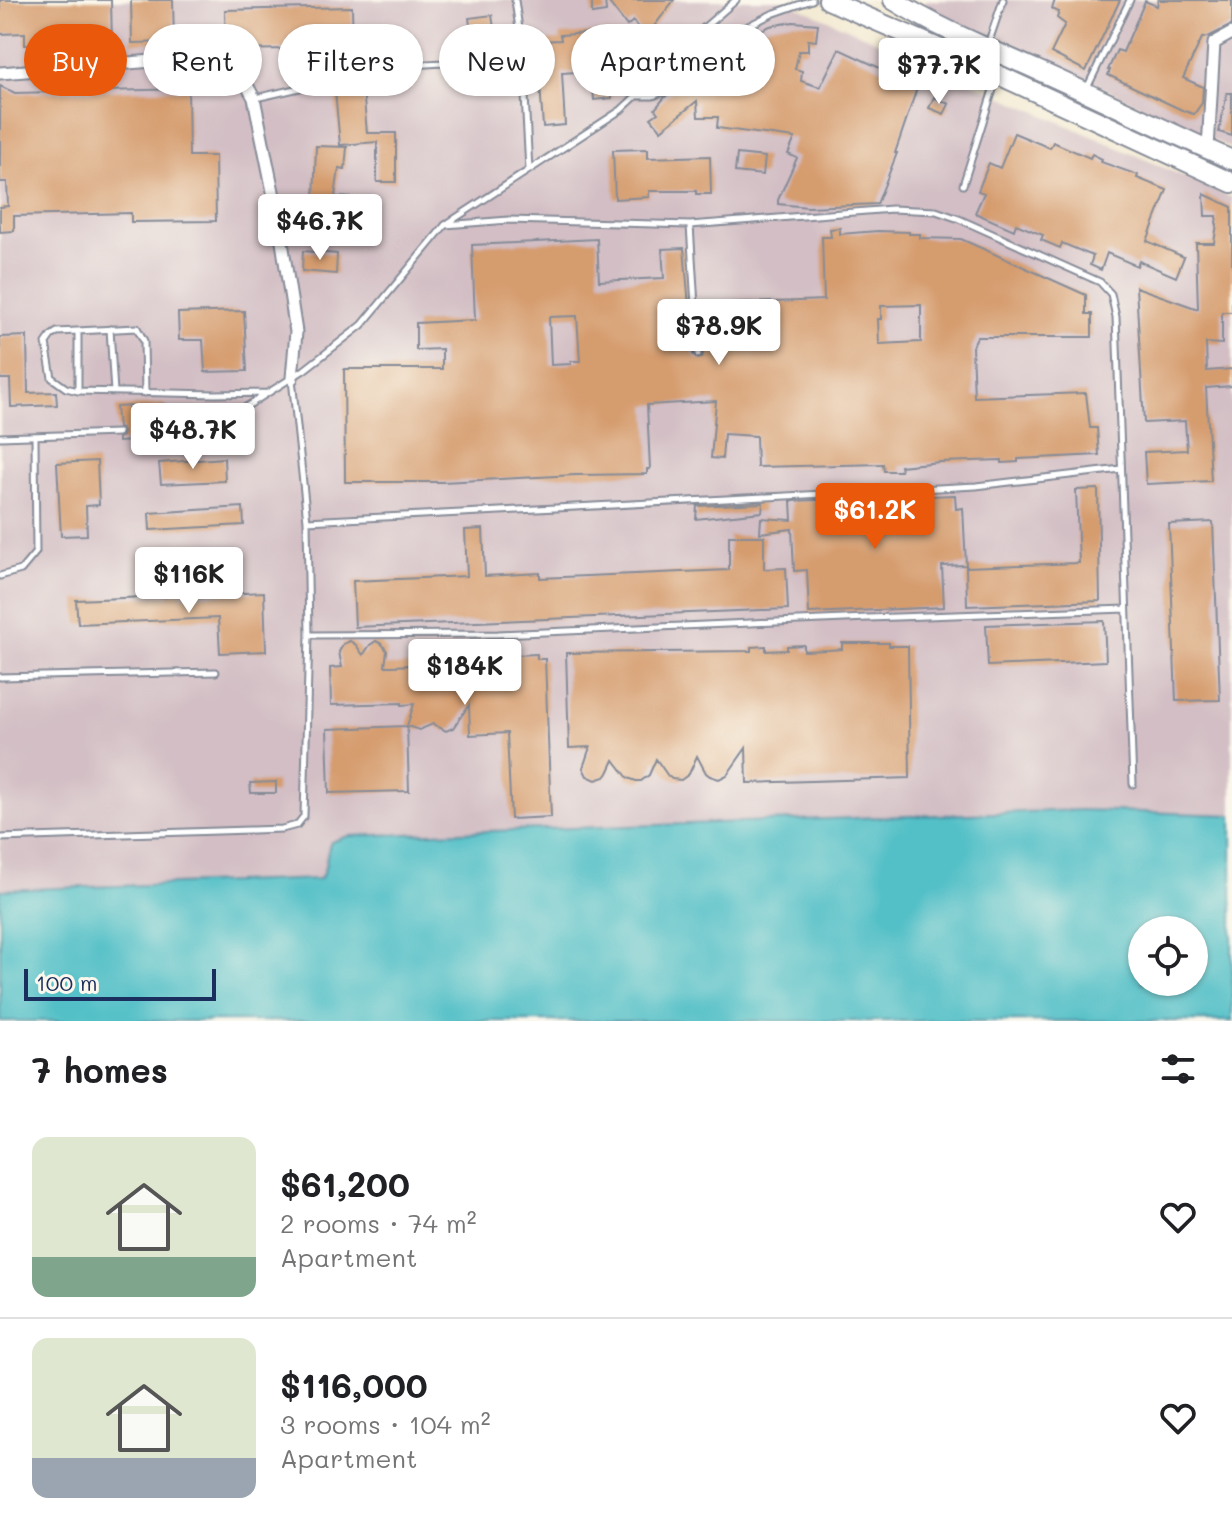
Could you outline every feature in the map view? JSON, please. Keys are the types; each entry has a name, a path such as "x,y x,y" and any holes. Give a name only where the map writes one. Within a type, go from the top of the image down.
{"highway":[{"path":"828,0 1232,183"},
{"path":"893,0 914,6 987,48 1232,160"}],"street":[{"path":"1208,149 1214,43 1232,33"},
{"path":"0,73 179,59 237,67 254,98 278,216 296,332 292,378"}],"lane":[{"path":"515,0 518,24"},
{"path":"708,24 736,0"},
{"path":"752,24 812,0"},
{"path":"987,48 1003,0"},
{"path":"1085,92 1130,0"},
{"path":"254,98 395,66 439,63"},
{"path":"963,185 997,76"},
{"path":"525,96 529,171"},
{"path":"167,431 209,423 241,410 292,378 362,325 445,225 621,110 636,96"},
{"path":"445,225 509,220 690,225 892,209 936,211 1100,282 1111,294 1116,317 1133,784"},
{"path":"690,225 698,354"},
{"path":"145,393 144,341 137,328 57,332 46,343 52,378 66,388 78,391 145,393 269,392"},
{"path":"110,329 114,392"},
{"path":"78,331 78,391"},
{"path":"0,838 282,829 297,825 304,816 309,635 307,521 292,378"},
{"path":"0,437 118,433"},
{"path":"0,576 21,570 36,552 35,437"},
{"path":"307,521 976,486 1121,469"},
{"path":"309,635 498,634 1126,609"},
{"path":"0,677 216,672"}],"shaded area":[{"path":"0,0 783,0 1232,198 1232,815 1082,810 348,836 331,842 327,849 325,873 320,878 0,890"},
{"path":"926,0 1232,0 1232,149 1073,74 923,9"}],"water":[{"path":"1082,810 1232,815 1232,1021 0,1021 0,890 320,879 331,842 348,836"}],"building":[{"path":"0,0 111,0 112,24 24,24 24,33 0,34"},
{"path":"131,0 173,0 174,24 143,24 143,43 132,43"},
{"path":"592,0 605,0 606,12 592,14"},
{"path":"607,0 674,0 656,24 635,24 633,21 625,24"},
{"path":"1055,0 1120,0 1086,71 1051,53 1065,24 1057,18 1059,12 1052,9"},
{"path":"1158,0 1232,0 1232,25 1202,38 1183,78 1203,87 1202,103 1194,114 1108,75 1117,50 1123,52 1145,1 1157,6"},
{"path":"352,7 352,24 278,24 278,49 262,49 262,24 225,24 225,10"},
{"path":"492,15 493,24 470,24 469,18"},
{"path":"793,22 818,24 816,41 808,40 808,51 799,51 795,69 802,71 801,81 820,87 839,49 919,82 877,204 808,207 778,204 797,158 788,154 795,138 717,128 718,117 698,117 697,101 661,130 651,118 658,113 655,109 666,96 775,96 775,25"},
{"path":"571,34 571,72 562,73 565,125 543,127 541,96 555,96 555,40 561,40 560,35"},
{"path":"0,86 15,93 24,93 24,96 127,96 127,90 143,90 143,96 188,96 189,156 215,156 216,221 131,222 131,213 14,216 14,231 0,232 0,207 8,206 7,182 0,182"},
{"path":"1227,93 1232,93 1232,136 1219,132"},
{"path":"335,96 364,96 367,133 396,133 396,182 377,182 377,142 340,145"},
{"path":"594,96 612,96 612,98 594,100"},
{"path":"934,97 949,104 944,114 929,108"},
{"path":"1014,133 1050,148 1053,142 1090,158 1092,154 1102,159 1101,162 1138,175 1137,178 1167,190 1147,241 1184,257 1176,277 1139,261 1137,266 1107,253 1101,270 1090,265 1093,256 1062,243 1060,248 1041,240 1043,235 1016,224 1014,230 975,213 984,193 978,191 989,163 1000,168"},
{"path":"316,146 347,147 345,169 339,168 335,197 354,198 350,244 331,243 332,232 313,231"},
{"path":"648,149 648,158 710,156 711,194 649,191 649,197 615,199 613,150"},
{"path":"737,154 765,157 763,175 735,172"},
{"path":"1204,194 1232,207 1232,312 1222,312 1222,344 1206,343 1207,371 1232,369 1232,386 1206,388 1211,481 1146,484 1144,452 1187,450 1185,421 1144,423 1136,287 1198,309 1196,243 1214,243 1217,224 1217,216 1205,216"},
{"path":"840,228 840,234 909,232 920,234 920,238 961,239 1086,295 1086,314 1092,314 1092,337 977,337 972,347 974,397 1086,393 1090,428 1097,428 1099,455 1018,459 1018,462 1002,463 1002,460 940,462 900,466 901,471 884,471 883,464 757,467 756,436 724,434 722,459 711,458 716,401 647,405 650,469 647,469 647,474 442,482 345,482 344,369 442,369 442,349 416,350 416,323 475,320 472,245 597,239 599,281 664,278 662,249 684,248 693,354 698,359 703,354 700,305 824,300 822,237 831,237 830,229","holes":["921,305 921,342 879,344 881,306","577,316 580,361 551,365 549,317"]},
{"path":"303,251 337,254 336,274 302,271"},
{"path":"244,311 247,371 205,372 203,340 179,340 178,313"},
{"path":"27,336 28,393 56,392 57,405 11,407 10,379 0,379 0,337"},
{"path":"165,404 166,426 162,431 168,439 118,442 123,432 118,428 116,407"},
{"path":"224,458 225,481 161,484 159,463"},
{"path":"97,461 99,505 86,506 87,535 61,536 57,463"},
{"path":"1098,489 1100,601 967,606 966,567 1079,563 1076,490"},
{"path":"955,495 956,509 963,508 966,565 942,566 944,607 809,613 807,570 794,571 792,529 760,533 761,518 792,520 791,501"},
{"path":"763,503 762,512 696,519 697,506"},
{"path":"243,507 244,525 150,530 149,513"},
{"path":"1213,522 1220,700 1176,701 1169,524"},
{"path":"483,529 485,576 540,573 540,578 729,570 729,536 764,536 764,569 786,568 788,609 355,627 353,581 467,576 465,530"},
{"path":"264,592 266,651 220,653 218,618 78,624 76,600 169,596 169,593 181,593 181,596"},
{"path":"1104,621 1106,661 988,666 986,625"},
{"path":"350,641 363,655 376,641 382,644 387,651 385,666 491,661 491,656 537,654 537,659 545,659 551,817 511,819 507,733 470,735 469,705 453,728 446,731 433,724 419,730 407,726 414,704 331,705 330,668 342,667 339,652 343,644"},
{"path":"842,643 908,646 910,778 747,783 746,748 727,775 719,779 706,773 697,756 689,774 681,780 668,776 656,759 649,775 641,781 628,778 614,760 605,777 596,780 587,776 583,768 590,747 569,748 566,653 751,651 751,647 766,646 766,651 804,645 804,651 842,649"},
{"path":"407,726 409,791 329,793 327,729"},
{"path":"276,782 276,793 251,793 250,783"}]}
